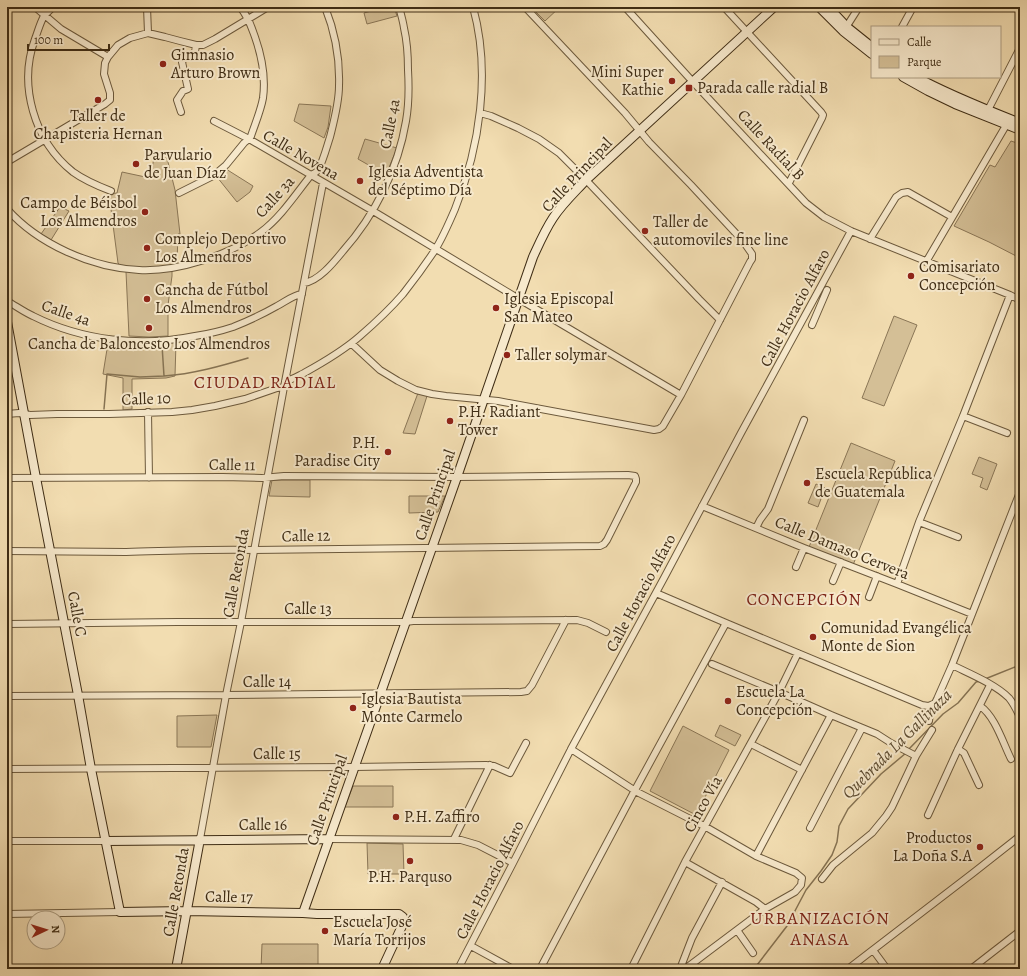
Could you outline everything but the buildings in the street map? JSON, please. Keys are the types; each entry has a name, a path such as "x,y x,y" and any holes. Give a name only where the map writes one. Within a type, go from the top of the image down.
{"street":[{"path":"35,7 61,29 108,57"},
{"path":"53,7 44,16 32,47 28,73 28,92 32,111 45,140 58,157 73,172 92,183 111,191"},
{"path":"147,7 148,33"},
{"path":"179,193 213,176 226,165 244,143 250,139 262,99 264,81 262,62 248,19 240,7"},
{"path":"7,162 110,100 110,93 104,74 105,63 108,57 118,46 130,38 148,33 165,36 196,45 203,44 215,39 268,7"},
{"name":"Calle 3a","path":"7,209 25,226 43,239 72,255 104,265 125,269 158,270 188,264 220,254 261,232 278,217 311,175 318,170 327,147 333,124 339,87 339,59 332,23 325,7"},
{"name":"Calle 4a","path":"304,283 310,282 320,275 351,243 373,211 396,160 406,121 409,94 405,28 399,7"},
{"name":"Calle 10","path":"7,414 109,414 192,410 215,406 245,399 277,388 322,364 352,344 403,294 436,249 464,188 474,149 480,113 482,79 479,38 474,7"},
{"path":"352,344 380,370 416,390 446,396 498,401 654,430 660,429 681,394 752,259 752,254 743,242 649,142 625,113 525,7"},
{"name":"Calle Radial B","path":"625,7 806,203 824,217 850,232 1020,300"},
{"path":"724,7 823,115 789,183"},
{"name":"Calle Principal","path":"303,913 533,257 548,227 563,205 586,180 774,7"},
{"path":"818,7 871,53"},
{"path":"828,7 845,29 871,47"},
{"path":"845,29 859,7"},
{"path":"903,26 913,7"},
{"path":"181,112 177,100 183,91 188,90 182,62 185,57 195,52 196,45"},
{"path":"988,110 1020,48"},
{"path":"905,78 955,104 1008,122 1020,123"},
{"path":"918,78 988,110 1020,130"},
{"path":"480,113 491,116 540,139 559,153 720,320"},
{"name":"Calle Novena","path":"214,121 250,139 681,394"},
{"path":"926,262 1008,122"},
{"name":"Calle Retonda","path":"176,969 226,695 268,478 284,384 323,183"},
{"path":"870,239 896,197 902,193 908,192 952,217"},
{"name":"Calle Horacio Alfaro","path":"458,969 571,748 850,232"},
{"path":"812,325 825,293 817,293"},
{"name":"Calle 4a","path":"7,301 33,316 79,333 114,340 166,341 229,328 278,306 296,295 302,294"},
{"path":"897,584 919,522 963,416 1010,295"},
{"name":"Calle C","path":"7,322 91,769 120,912"},
{"path":"148,412 149,478"},
{"path":"963,416 1007,433"},
{"path":"756,528 768,509 804,420"},
{"name":"Calle 11","path":"7,478 268,478 284,476 633,475 636,477 636,482 604,544"},
{"path":"656,593 922,705 928,706 935,703 952,665 1020,492"},
{"name":"Calle Damaso Cervera","path":"702,506 972,614"},
{"path":"919,522 958,537"},
{"name":"Calle 12","path":"7,551 125,552 224,549 254,550 600,546 604,544"},
{"path":"796,567 804,548"},
{"path":"833,581 841,562"},
{"path":"869,597 877,576"},
{"name":"Calle 14","path":"7,696 521,692 527,691 532,685 566,620"},
{"name":"Calle 13","path":"7,624 582,620 606,632"},
{"path":"540,969 638,792 726,623"},
{"name":"Cinco Vía","path":"632,969 686,862 779,692 798,653"},
{"path":"712,664 877,734 913,755"},
{"path":"952,665 989,684 1005,695 1010,699 1020,717"},
{"path":"928,815 989,684"},
{"path":"929,721 931,705"},
{"path":"980,706 987,712 994,723 1011,759"},
{"path":"756,856 831,715"},
{"path":"810,828 862,728"},
{"path":"822,879 833,865 872,833 886,816 892,807 913,755 932,730"},
{"name":"Calle 15","path":"7,769 490,765 510,774 526,743"},
{"path":"751,744 802,770"},
{"path":"571,748 638,792 706,826 756,856 796,873 802,878 801,885 795,892 765,909 685,969"},
{"path":"958,749 964,753 979,785"},
{"path":"454,839 490,765"},
{"path":"848,969 1020,836"},
{"name":"Calle 16","path":"7,841 454,839 478,845 513,864"},
{"path":"686,862 756,902 765,909"},
{"path":"680,969 692,938 722,882"},
{"name":"Calle 17","path":"7,914 187,910 317,914 396,913 401,915 403,920 402,926 382,969"},
{"path":"737,930 753,953"},
{"path":"971,969 1020,931"},
{"path":"471,946 513,969"},
{"path":"873,950 887,969"}],"green space":[{"path":"385,7 394,7 397,16 367,24 364,13"},
{"path":"541,7 560,7 545,21 536,12"},
{"path":"299,104 331,106 328,127 324,138 294,121"},
{"path":"365,139 397,148 386,175 358,159"},
{"path":"1011,141 1020,144 1020,258 954,226 990,165 995,167"},
{"name":"Complejo Deportivo Los Almendros","path":"154,158 167,158 175,190 180,234 178,234 177,263 172,270 168,305 168,336 129,336 126,272 118,263 109,194 117,193 122,172 150,178"},
{"path":"226,169 253,186 250,192 237,202 217,177"},
{"path":"60,207 69,211 51,240 41,234"},
{"path":"894,316 917,325 884,406 862,398"},
{"path":"176,342 175,376 166,378 132,379 132,409 123,410 123,378 103,374 108,343 151,345"},
{"path":"418,393 427,396 415,434 403,433"},
{"path":"851,443 895,461 853,565 809,547"},
{"path":"979,457 997,464 987,490 980,487 983,478 972,474"},
{"path":"272,480 310,480 310,497 269,496"},
{"path":"816,484 825,488 818,507 808,503"},
{"path":"409,496 445,496 438,512 409,513"},
{"path":"217,715 211,747 177,747 177,716"},
{"path":"720,725 741,735 735,746 715,736"},
{"path":"683,726 729,750 696,815 650,791"},
{"path":"353,786 393,786 393,807 345,807"},
{"path":"367,843 403,844 404,874 368,874"},
{"path":"262,944 318,944 318,969 261,969"}],"waterway":[{"path":"104,409 107,374 140,377 164,376 162,345"},
{"path":"164,376 196,372 248,358"},
{"name":"Quebrada La Gallinaza","path":"985,679 1020,665"},
{"name":"Quebrada La Gallinaza","path":"908,750 943,714 958,703 976,682 980,681"},
{"name":"Quebrada La Gallinaza","path":"754,969 787,926 806,890 832,855 837,842 839,826 848,809 881,774 906,753"}],"place":[{"name":"Gimnasio Arturo Brown","path":"163,64"},
{"name":"Mini Super Kathie","path":"672,81"},
{"name":"Parada calle radial B","path":"689,88"},
{"name":"Taller de Chapisteria Hernan","path":"98,100"},
{"name":"Parvulario de Juan Díaz","path":"136,164"},
{"name":"Iglesia Adventista del Séptimo Día","path":"360,181"},
{"name":"Campo de Béisbol Los Almendros","path":"145,212"},
{"name":"Taller de automoviles fine line","path":"645,231"},
{"name":"Complejo Deportivo Los Almendros","path":"147,248"},
{"name":"Comisariato Concepción","path":"911,276"},
{"name":"Cancha de Fútbol Los Almendros","path":"147,299"},
{"name":"Iglesia Episcopal San Mateo","path":"496,308"},
{"name":"Cancha de Baloncesto Los Almendros","path":"149,328"},
{"name":"Taller solymar","path":"507,355"},
{"name":"P.H. Radiant Tower","path":"450,421"},
{"name":"P.H. Paradise City","path":"388,452"},
{"name":"Escuela República de Guatemala","path":"807,483"},
{"name":"Comunidad Evangélica Monte de Sion","path":"813,637"},
{"name":"Escuela La Concepción","path":"728,701"},
{"name":"Iglesia Bautista Monte Carmelo","path":"353,708"},
{"name":"P.H. Zaffiro","path":"396,817"},
{"name":"Productos La Doña S.A","path":"980,847"},
{"name":"P.H. Parquso","path":"410,861"},
{"name":"Escuela José María Torrijos","path":"325,931"}],"district":[{"name":"CIUDAD RADIAL","path":"265,382"},
{"name":"CONCEPCIÓN","path":"804,599"},
{"name":"URBANIZACIÓN ANASA","path":"820,928"}]}
